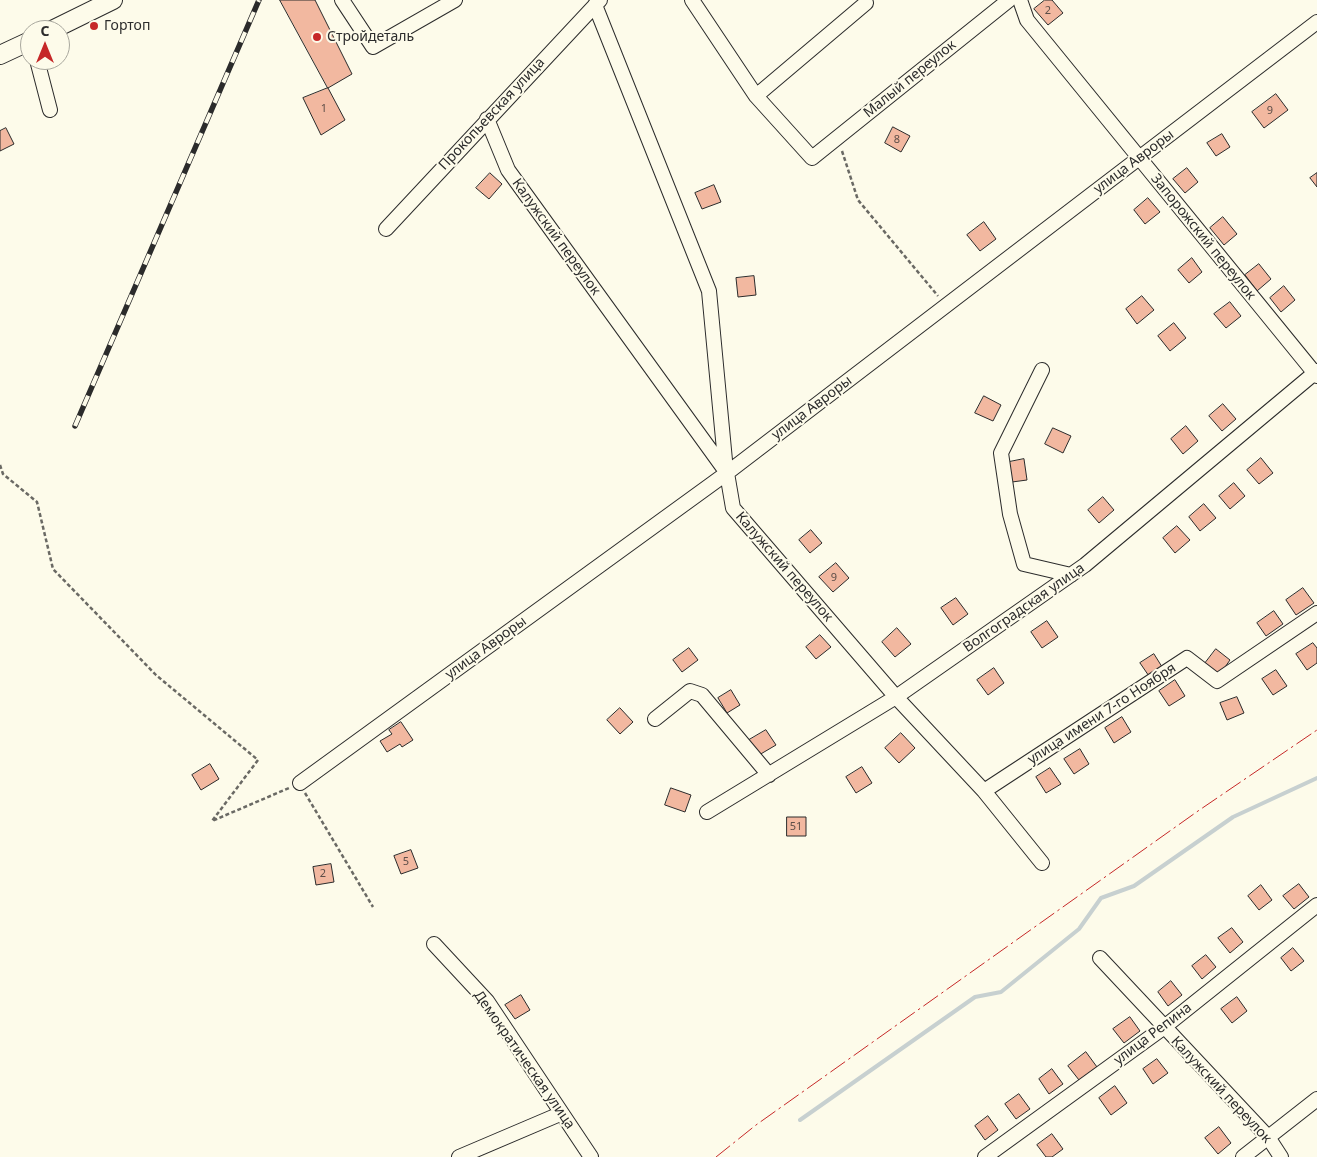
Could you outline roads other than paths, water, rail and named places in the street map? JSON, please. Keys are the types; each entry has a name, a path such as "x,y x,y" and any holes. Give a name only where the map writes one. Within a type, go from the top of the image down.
{"main road":[{"path":"70,21 113,0"},
{"path":"0,55 20,46"}],"street":[{"path":"342,0 373,47 455,0"},
{"path":"692,0 756,96 866,3"},
{"name":"Малый переулок","path":"756,96 812,158 1009,0"},
{"name":"Запорожский переулок","path":"1020,0 1027,20 1316,373"},
{"path":"598,2 709,291 726,472"},
{"name":"Прокопьевская улица","path":"386,229 598,2"},
{"name":"улица Авроры","path":"300,783 726,472 1317,22"},
{"path":"40,70 50,110"},
{"name":"Калужский переулок","path":"487,119 508,170 726,472 733,508 896,697 984,791 1042,863"},
{"path":"1042,370 1001,453 1010,514 1024,564 1071,575"},
{"name":"Волгоградская улица","path":"707,812 896,697 1071,575 1316,373"},
{"name":"улица имени 7-го Ноября","path":"984,791 1187,658 1217,680 1317,613"},
{"path":"655,719 690,691 702,695 769,775"},
{"name":"улица Репина","path":"985,1157 1163,1028 1317,905"},
{"name":"Демократическая улица","path":"434,944 487,1001 560,1114 591,1157"},
{"name":"Калужский переулок","path":"1100,958 1163,1028 1268,1138 1281,1157"},
{"path":"1243,1157 1317,1099"},
{"path":"459,1157 560,1114"}],"waterway":[{"path":"800,1120 975,997 1001,992 1079,929 1101,898 1134,886 1233,817 1317,778"}],"railway":[{"path":"75,426 259,0"}],"place":[{"name":"Гортоп","path":"94,26"},
{"name":"Стройдеталь","path":"317,37"}]}
